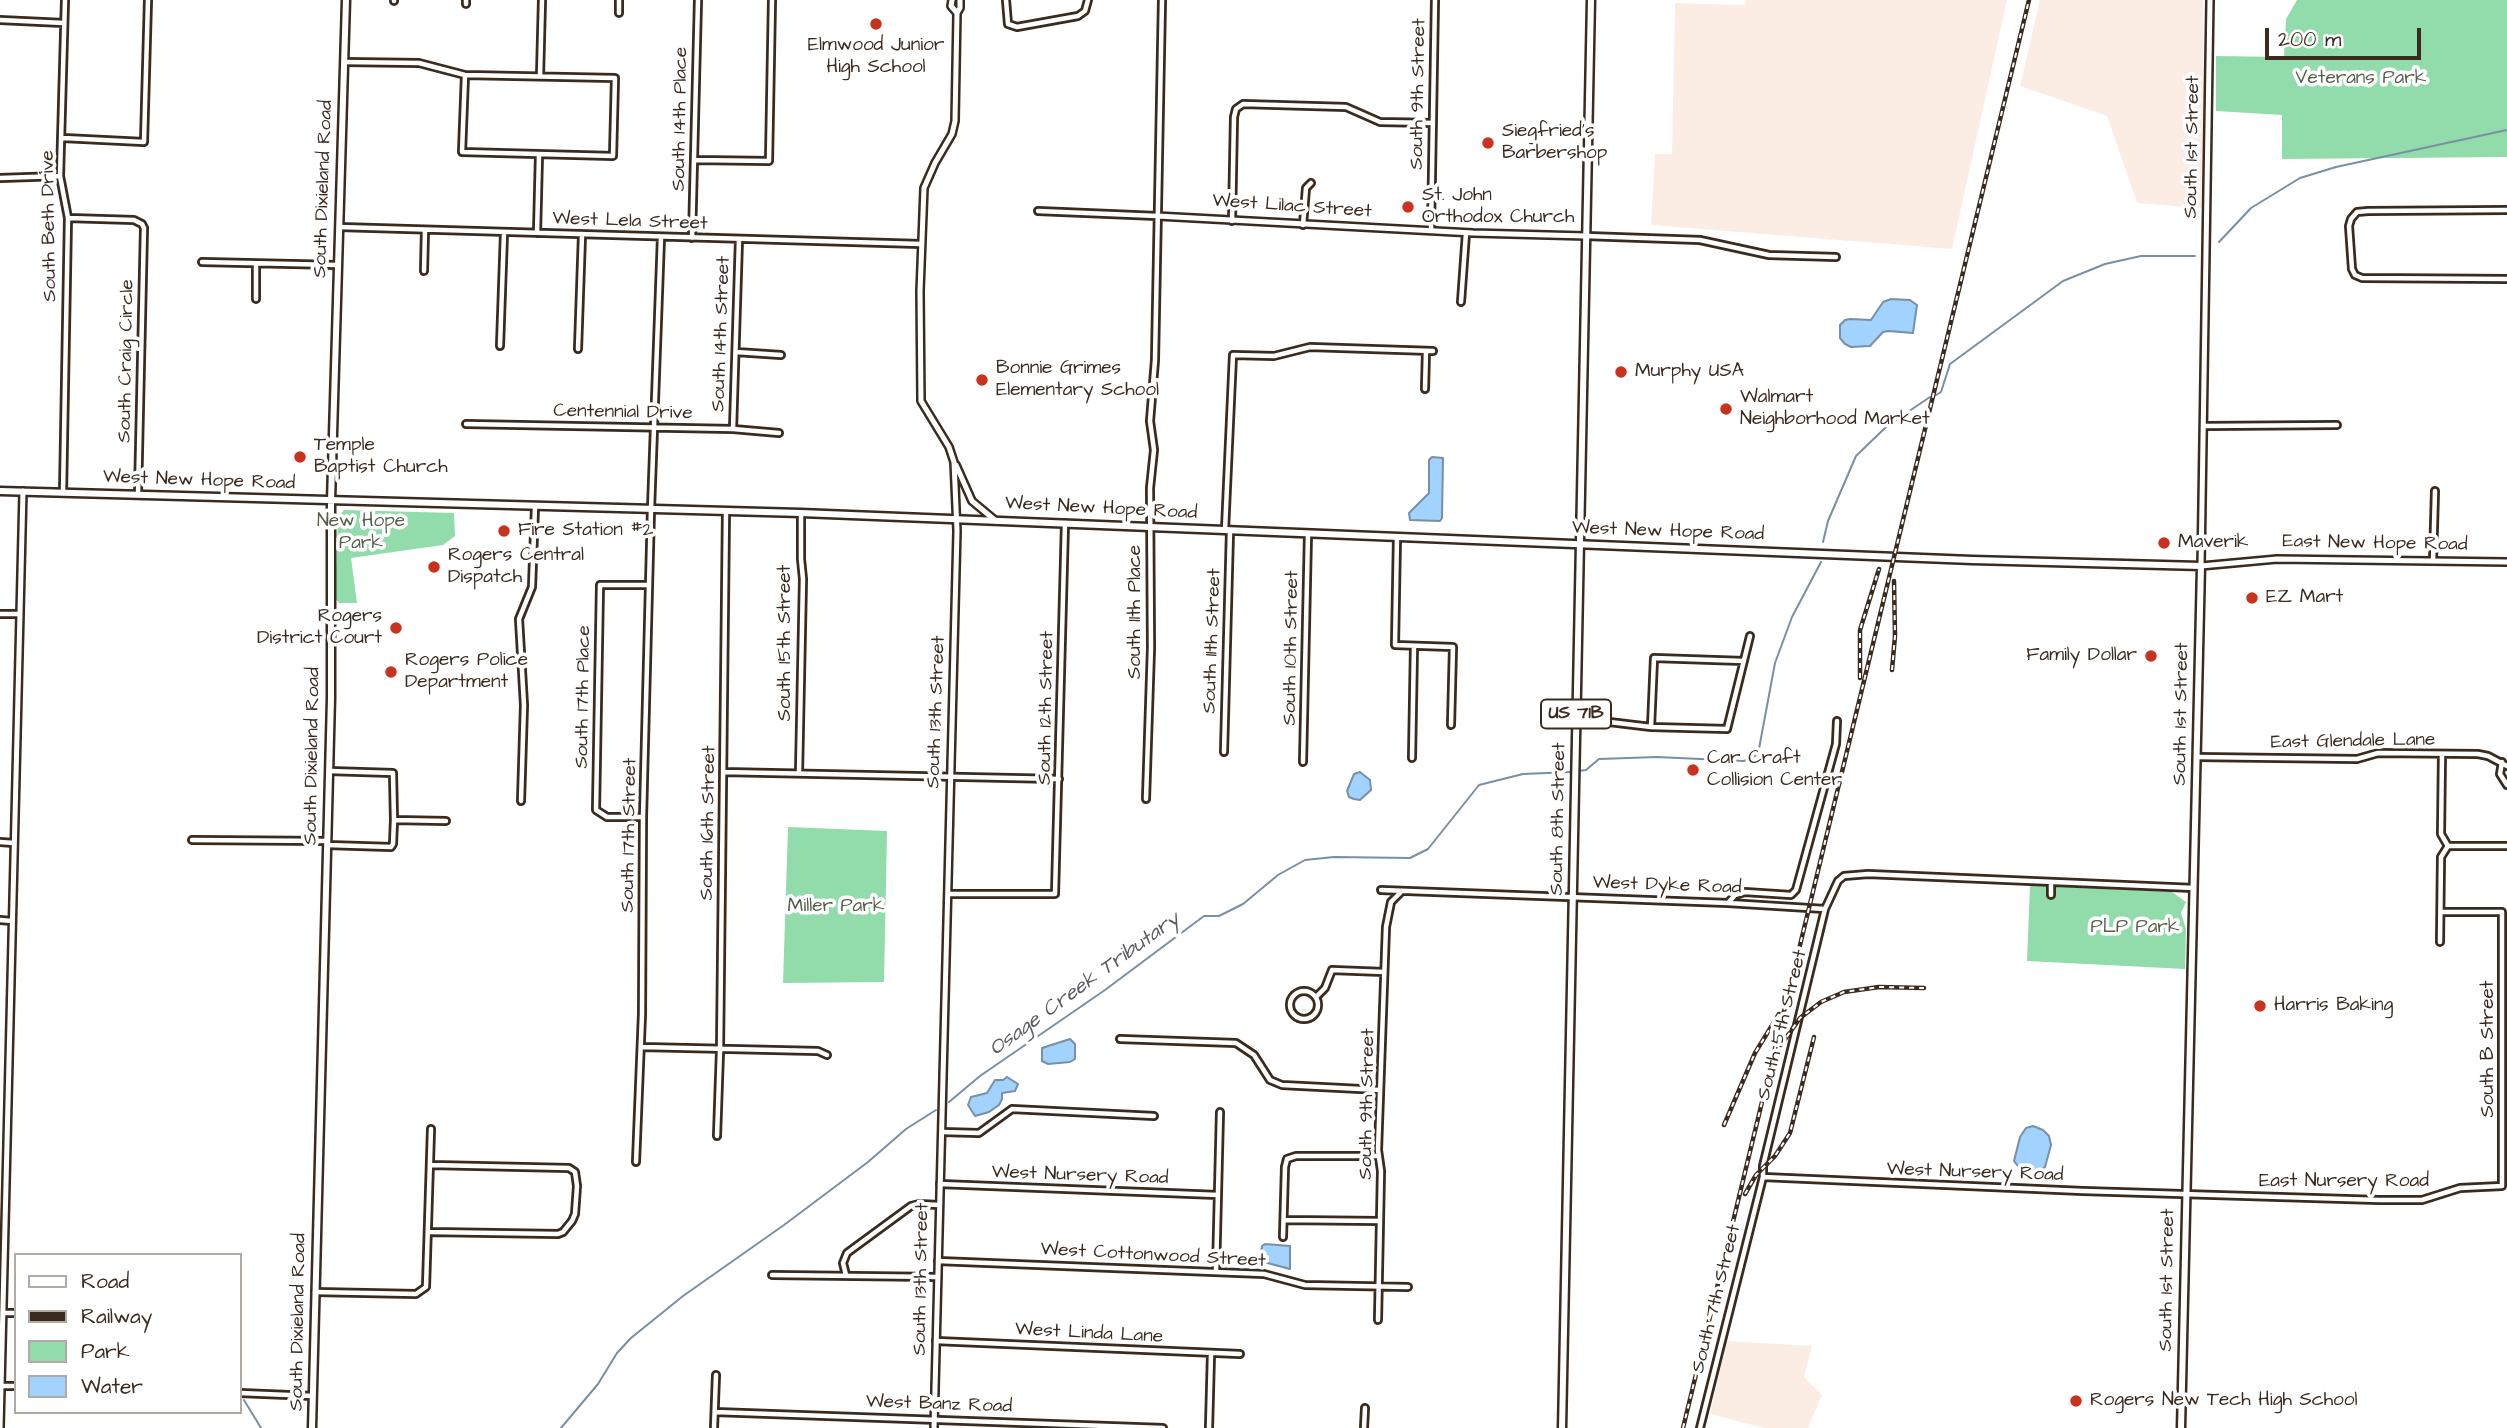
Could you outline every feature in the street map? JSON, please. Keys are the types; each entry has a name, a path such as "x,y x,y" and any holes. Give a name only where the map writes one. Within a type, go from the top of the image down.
{"main road":[{"name":"South Dixieland Road","path":"312,1428 329,771 331,501 346,0"},
{"name":"South 8th Street","path":"1562,1428 1591,0"},
{"name":"West New Hope Road","path":"0,491 801,513 1580,545 2201,566"},
{"name":"South 1st Street","path":"2180,1428 2201,566"}],"street":[{"name":"South Beth Drive","path":"63,493 68,218 60,176 65,0"},
{"path":"62,138 144,142 148,0"},
{"path":"540,76 542,0"},
{"path":"619,0 619,13"},
{"name":"South 14th Place","path":"692,238 698,0"},
{"path":"695,160 769,161 772,0"},
{"name":"South 13th Street","path":"952,0 951,6 957,13"},
{"name":"South 13th Street","path":"934,1428 956,519 954,462 949,447 921,401 921,244 924,188 952,134 955,121 957,13 960,0"},
{"path":"1006,0 1008,24 1017,27 1078,16 1085,11 1088,0"},
{"name":"South 11th Place","path":"1146,799 1151,648 1150,488 1154,450 1150,421 1155,360 1163,0"},
{"name":"South 9th Street","path":"1431,230 1435,0"},
{"name":"South 1st Street","path":"2201,566 2210,0"},
{"path":"0,20 64,23"},
{"path":"344,62 419,63 464,75 615,78 613,156 462,152 464,75"},
{"path":"1232,221 1234,117 1236,109 1243,104 1346,107 1380,122 1433,123"},
{"path":"537,233 539,156"},
{"path":"0,178 60,176"},
{"path":"1303,225 1306,188 1311,183"},
{"path":"2507,210 2357,212 2349,226 2352,269 2355,275 2376,278 2507,279"},
{"name":"West Lilac Street","path":"1038,211 1195,216 1232,221 1465,233 1586,236"},
{"name":"South Craig Circle","path":"68,218 134,220 144,228 138,495"},
{"name":"West Lela Street","path":"338,227 921,244"},
{"path":"424,271 425,230"},
{"path":"500,346 504,233"},
{"path":"1461,302 1465,233"},
{"path":"578,349 582,235"},
{"path":"1586,236 1700,240 1769,255 1836,257"},
{"path":"650,509 661,237"},
{"name":"South 14th Street","path":"733,429 739,239"},
{"path":"202,262 337,265"},
{"path":"256,264 256,299"},
{"name":"South 11th Street","path":"1224,752 1233,355 1274,356 1311,347 1426,351"},
{"path":"1425,389 1426,351 1433,351"},
{"path":"736,352 781,355"},
{"name":"Centennial Drive","path":"466,424 733,429 779,433"},
{"path":"2205,426 2337,425"},
{"path":"954,462 972,501 996,520"},
{"path":"0,1428 23,491"},
{"path":"2433,561 2435,491"},
{"path":"521,801 524,705 519,619 532,587 535,507"},
{"name":"South 17th Street","path":"636,1162 642,1048 643,817 650,509"},
{"name":"South 16th Street","path":"717,1136 726,511"},
{"name":"South 15th Street","path":"799,773 803,579 801,513"},
{"name":"South 12th Street","path":"948,894 1055,894 1065,523"},
{"name":"South 10th Street","path":"1303,762 1308,534"},
{"path":"1397,537 1395,645 1453,647 1451,725"},
{"name":"East New Hope Road","path":"2201,566 2277,558 2507,562"},
{"name":"South 17th Place","path":"643,817 607,817 596,810 600,585 649,585"},
{"path":"0,614 20,614"},
{"path":"1576,718 1651,727 1727,729 1750,636"},
{"path":"1412,758 1414,646"},
{"path":"1651,727 1654,658 1744,661"},
{"path":"1728,902 1735,895 1745,892 1791,895 1796,890 1836,744 1837,721"},
{"name":"East Glendale Lane","path":"2197,757 2357,759 2378,753 2442,754 2488,756 2505,764"},
{"path":"2442,754 2441,834 2448,846"},
{"path":"2505,764 2500,774 2507,785"},
{"path":"192,840 391,847 394,820 393,773 329,771"},
{"path":"723,772 1059,779"},
{"path":"394,820 446,821"},
{"path":"0,842 14,843"},
{"path":"2448,846 2507,846"},
{"path":"2440,942 2441,857 2448,846"},
{"name":"South 5th Street","path":"1763,1177 1763,1166 1825,909 1838,881 1844,876 1868,874 2051,883"},
{"path":"2051,895 2051,883 2194,888"},
{"name":"West Dyke Road","path":"1381,890 1728,902 1825,909"},
{"name":"South 9th Street","path":"1378,1320 1381,1171 1378,1156 1384,972 1388,914 1391,902 1400,892"},
{"name":"South B Street","path":"2441,912 2502,912 2505,961 2505,1090 2501,1186"},
{"path":"0,920 12,921"},
{"path":"1316,997 1325,988 1332,970 1384,972"},
{"path":"1304,991 1316,997 1318,1009 1313,1016 1302,1020 1293,1015 1290,1002 1296,994 1304,991"},
{"path":"1120,1039 1236,1043 1254,1055 1270,1080 1282,1085 1380,1090"},
{"path":"642,1048 818,1051 827,1055"},
{"path":"942,1132 979,1133 1012,1109 1154,1116"},
{"path":"1216,1272 1220,1112"},
{"path":"315,1292 423,1292 428,1283 432,1129"},
{"path":"1283,1237 1287,1158 1378,1156"},
{"path":"430,1165 569,1168 575,1172 576,1209 569,1226 563,1232 553,1235 430,1232"},
{"name":"West Nursery Road","path":"1763,1177 2185,1194"},
{"name":"South 7th Street","path":"1700,1428 1763,1177"},
{"name":"West Nursery Road","path":"940,1184 1218,1195"},
{"name":"East Nursery Road","path":"2185,1194 2422,1200 2460,1188 2501,1186"},
{"path":"846,1275 843,1263 847,1253 911,1206 939,1205"},
{"path":"1284,1220 1380,1221"},
{"name":"West Cottonwood Street","path":"938,1261 1216,1272 1273,1276 1305,1285 1408,1287"},
{"path":"772,1275 938,1277"},
{"path":"3,1312 14,1313"},
{"name":"West Linda Lane","path":"936,1341 1240,1354"},
{"path":"1209,1428 1211,1354"},
{"path":"715,1428 716,1375"},
{"path":"242,1393 313,1396"},
{"path":"1364,1428 1365,1408"},
{"name":"West Banz Road","path":"715,1412 1163,1428"}],"shaded area":[{"path":"1746,0 2007,0 1952,249 1651,225 1655,154 1672,154 1675,3 1745,5"},
{"path":"2040,0 2203,0 2204,128 2201,208 2137,203 2107,116 2020,86"},
{"path":"1727,1341 1812,1346 1804,1377 1822,1395 1808,1428 1764,1428 1710,1414"}],"green space":[{"name":"Veterans Park","path":"2297,0 2507,0 2507,157 2282,159 2282,115 2216,111 2216,56 2284,57 2286,19"},
{"name":"New Hope Park","path":"344,510 454,513 455,536 443,545 351,558 357,603 339,603 335,598 338,517"},
{"name":"Miller Park","path":"788,827 887,831 884,982 783,983"},
{"name":"PLP Park","path":"2030,885 2172,892 2186,902 2181,913 2186,929 2185,969 2027,961"}],"water":[{"path":"1891,299 1910,300 1917,305 1913,333 1883,332 1870,346 1851,347 1845,344 1840,338 1840,325 1845,320 1871,320 1883,302"},
{"path":"1432,457 1443,458 1442,518 1440,521 1410,520 1409,513 1429,493 1429,460"},
{"path":"1360,772 1370,780 1371,790 1360,800 1349,797 1347,791 1354,774"},
{"path":"1070,1039 1075,1044 1075,1059 1048,1064 1042,1061 1042,1048"},
{"path":"1007,1077 1018,1084 1015,1091 1002,1093 999,1105 989,1112 975,1116 968,1105 971,1097 987,1093 995,1080"},
{"path":"2033,1126 2049,1136 2051,1145 2045,1167 2037,1173 2028,1174 2014,1161 2020,1137 2026,1128"},
{"path":"1262,1246 1290,1246 1290,1269 1260,1261"}],"waterway":[{"name":"Osage Creek Tributary","path":"2219,242 2251,208 2300,178 2336,167 2507,130"},
{"name":"Osage Creek Tributary","path":"1936,395 1941,392 1950,364 2063,281 2105,264 2141,256 2195,256"},
{"name":"Osage Creek Tributary","path":"1823,542 1828,521 1856,456 1887,426 1930,397"},
{"name":"Osage Creek Tributary","path":"1578,771 1586,770 1599,759 1657,757 1744,761 1758,754 1775,663 1792,617 1821,562"},
{"name":"Osage Creek Tributary","path":"949,1102 980,1076 1105,990 1204,916 1219,916 1243,904 1278,875 1305,860 1334,857 1410,858 1428,849 1479,785 1523,774 1571,772"},
{"name":"Osage Creek Tributary","path":"561,1428 598,1384 617,1353 631,1338 683,1296 868,1162 906,1129 936,1110"},
{"path":"244,1400 261,1428"}],"railway":[{"path":"1683,1428 2029,0"},
{"path":"1860,678 1860,630 1879,569"},
{"path":"1892,670 1895,636 1894,581"},
{"path":"1781,1045 1800,1018 1821,1002 1844,992 1879,987 1924,988"},
{"path":"1724,1125 1755,1053 1779,1014"},
{"path":"1745,1194 1756,1175 1775,1156 1790,1133 1814,1037"}],"place":[{"name":"Elmwood Junior High School","path":"876,24"},
{"name":"Siegfried’s Barbershop","path":"1488,143"},
{"name":"St. John Orthodox Church","path":"1408,207"},
{"name":"Murphy USA","path":"1621,372"},
{"name":"Bonnie Grimes Elementary School","path":"982,380"},
{"name":"Walmart Neighborhood Market","path":"1726,409"},
{"name":"Temple Baptist Church","path":"300,457"},
{"name":"Fire Station #2","path":"504,531"},
{"name":"Maverik","path":"2164,543"},
{"name":"Rogers Central Dispatch","path":"434,567"},
{"name":"EZ Mart","path":"2252,598"},
{"name":"Rogers District Court","path":"396,628"},
{"name":"Family Dollar","path":"2151,656"},
{"name":"Rogers Police Department","path":"391,672"},
{"name":"Car Craft Collision Center","path":"1693,770"},
{"name":"Harris Baking","path":"2260,1006"},
{"name":"Rogers New Tech High School","path":"2076,1401"}]}
